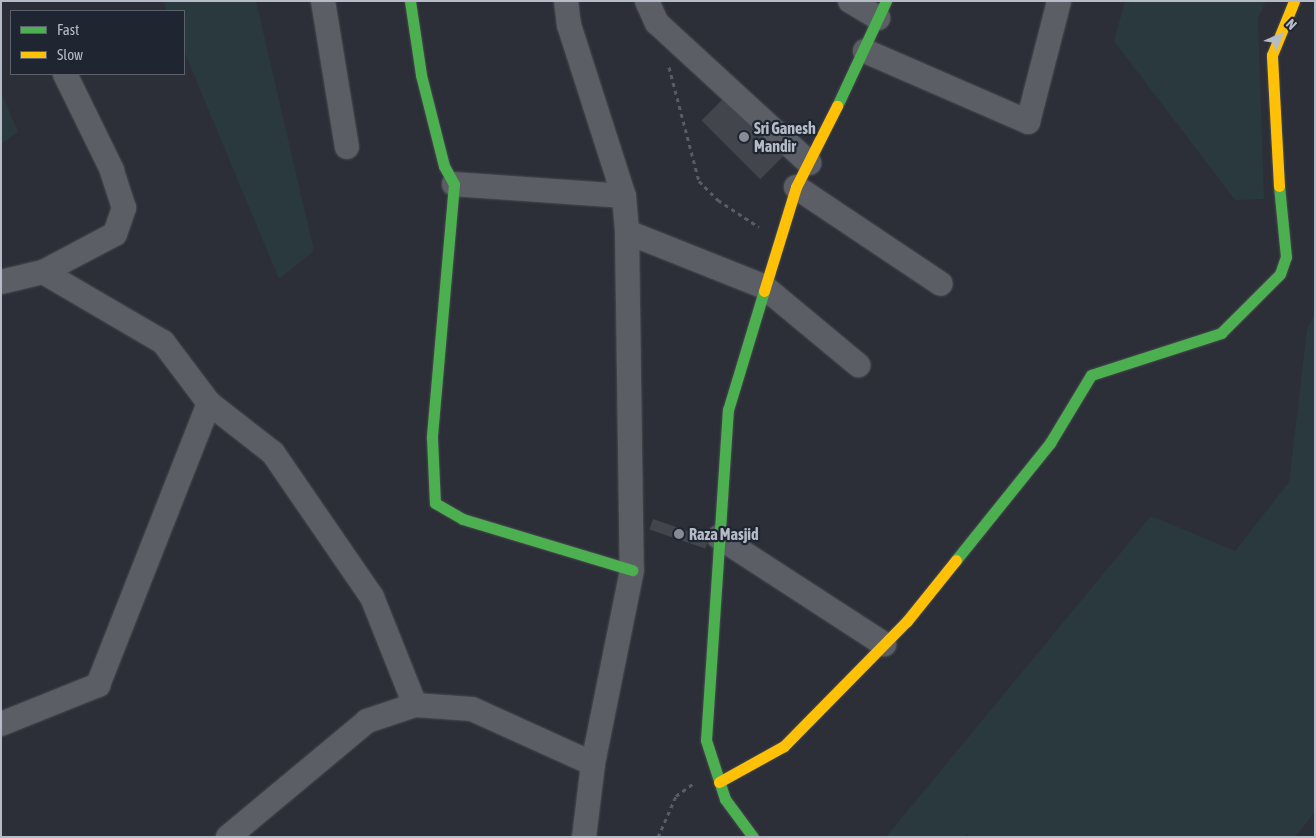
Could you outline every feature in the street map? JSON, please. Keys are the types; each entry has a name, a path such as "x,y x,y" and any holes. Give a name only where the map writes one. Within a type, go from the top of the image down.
{"street":[{"path":"323,1 347,147"},
{"path":"410,1 420,75 444,166 454,184 432,438 432,489 435,503 463,518 632,570"},
{"path":"566,1 569,25 624,196 628,232 632,570 593,764 584,837"},
{"path":"648,1 658,22 809,163"},
{"path":"753,837 725,799 706,740 728,410 763,286 796,187 865,51 882,10 850,1"},
{"path":"865,51 1028,122 1059,1"},
{"path":"719,782 784,746 907,621 1050,442 1091,375 1221,333 1280,274 1286,258 1281,232 1272,55 1294,1"},
{"path":"1,282 43,272 115,234 124,208 112,170 65,75"},
{"path":"454,184 624,196"},
{"path":"796,187 941,284"},
{"path":"628,232 763,286 858,365"},
{"path":"43,272 163,342 209,403 273,453 372,597 415,705"},
{"path":"1,724 98,685 209,403"},
{"path":"719,538 884,644"},
{"path":"228,837 368,721 415,705 472,709 593,764"}],"path":[{"path":"667,60 699,181 718,200 778,240"},
{"path":"658,837 676,796 714,768"}],"shaded area":[{"path":"163,1 256,1 314,251 279,279 185,53 185,10 167,10"},
{"path":"1125,1 1266,1 1258,18 1264,199 1235,200 1114,41"},
{"path":"1,92 18,132 1,144"},
{"path":"1315,313 1315,812 1295,837 970,837 967,834 964,837 886,837 1151,516 1235,551 1289,482 1307,330"}],"building":[{"name":"Sri Ganesh Mandir","path":"727,95 786,154 760,179 702,120"},
{"name":"Raza Masjid","path":"653,519 709,538 705,549 649,529"}],"traffic: fast":[{"path":"410,1 421,75 444,166 454,184 432,438 435,503 463,519 632,570"},
{"path":"837,106 886,1"},
{"path":"956,560 1050,443 1091,375 1221,333 1280,274 1286,257 1279,186"},
{"path":"753,837 725,799 706,740 728,410 764,291"}],"traffic: slow":[{"path":"1279,186 1272,55 1294,1"},
{"path":"764,291 796,187 837,106"},
{"path":"719,782 784,746 907,621 956,560"}],"place":[{"name":"Sri Ganesh Mandir","path":"744,137"},
{"name":"Raza Masjid","path":"679,534"}]}
